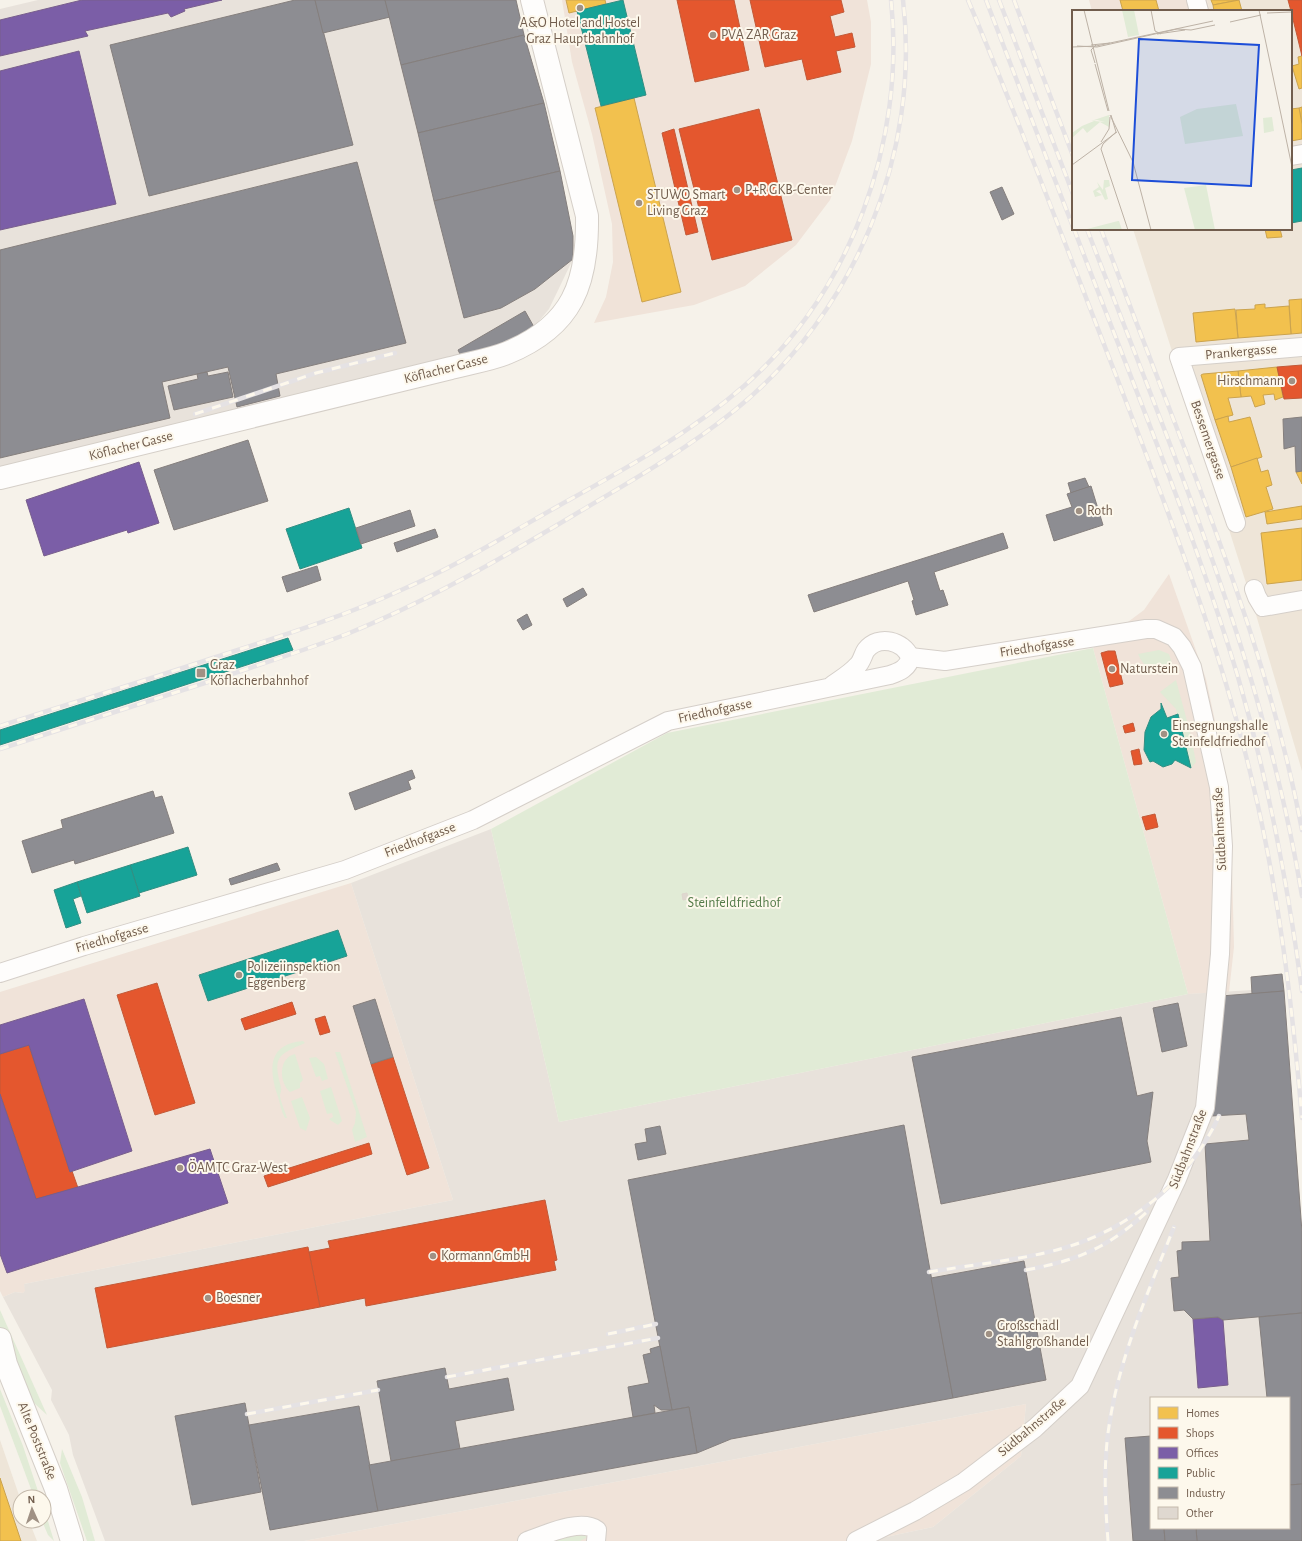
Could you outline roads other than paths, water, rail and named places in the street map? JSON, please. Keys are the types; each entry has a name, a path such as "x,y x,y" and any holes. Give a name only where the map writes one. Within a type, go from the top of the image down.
{"street":[{"name":"Köflacher Gasse","path":"0,478 451,368 507,353 542,336 562,316 578,288 584,272 587,245 586,216 532,0"},
{"path":"1196,0 1199,10"},
{"path":"1292,156 1302,154"},
{"name":"Prankergasse","path":"1180,357 1302,347"},
{"name":"Bessemergasse","path":"1180,357 1236,523"},
{"path":"1254,589 1263,606 1302,600"},
{"name":"Friedhofgasse","path":"910,657 945,661 1146,629 1164,632"},
{"name":"Südbahnstraße","path":"856,1541 915,1512 964,1482 1035,1428 1080,1386 1177,1179 1205,1108 1220,931 1223,846 1219,787 1192,667 1182,647 1174,637 1164,632"},
{"name":"Friedhofgasse","path":"0,973 72,950 345,870 473,820 668,721 895,674 905,668 909,663 910,657 897,643 890,641 874,643 867,649 858,665 830,687"},
{"name":"Alte Poststraße","path":"0,1339 3,1360 56,1490 72,1541"},
{"path":"527,1541 558,1530 590,1526 597,1530 596,1541"}],"railway":[{"path":"0,726 286,634 354,610 420,582 501,539 631,465 701,420 744,386 782,348 814,306 841,260 863,211 879,159 889,107 893,53 891,0"},
{"path":"0,749 280,658 347,634 377,621 465,578 551,529 659,464 698,438 735,410 777,371 814,327 846,278 871,226 889,171 901,115 906,58 903,0"},
{"path":"968,0 1026,141 1155,478 1191,577 1224,678 1252,780 1270,864 1289,990 1302,1118"},
{"path":"986,0 1072,224"},
{"path":"999,0 1072,191"},
{"path":"1014,0 1072,153"},
{"path":"1074,230 1181,507 1238,677 1259,755 1284,872 1302,991"},
{"path":"1087,230 1181,475 1239,640 1264,725 1285,810 1302,896"},
{"path":"1101,230 1201,491 1235,586 1280,731 1302,830"},
{"path":"195,414 316,373 395,353"},
{"path":"929,1272 1044,1253 1062,1249 1101,1234 1143,1209 1162,1193 1194,1158 1208,1137 1219,1116"},
{"path":"1026,1270 1062,1262 1091,1251 1119,1235 1147,1212"},
{"path":"1108,1541 1105,1496 1106,1450 1115,1395 1128,1346 1174,1227"},
{"path":"608,1334 656,1324"},
{"path":"447,1377 658,1338"},
{"path":"247,1414 378,1390"}],"place":[{"name":"A&O Hotel and Hostel Graz Hauptbahnhof","path":"580,8"},
{"name":"PVA ZAR Graz","path":"713,35"},
{"name":"P+R GKB-Center","path":"737,190"},
{"name":"STUWO Smart Living Graz","path":"639,203"},
{"name":"Hirschmann","path":"1292,381"},
{"name":"Roth","path":"1079,511"},
{"name":"Naturstein","path":"1112,669"},
{"name":"Graz Köflacherbahnhof","path":"201,673"},
{"name":"Einsegnungshalle Steinfeldfriedhof","path":"1164,734"},
{"name":"Polizeiinspektion Eggenberg","path":"239,975"},
{"name":"ÖAMTC Graz-West","path":"180,1168"},
{"name":"Kormann GmbH","path":"433,1256"},
{"name":"Boesner","path":"208,1298"},
{"name":"Großschädl Stahlgroßhandel","path":"989,1334"}],"park label":[{"name":"Steinfeldfriedhof","path":"734,903"}]}
